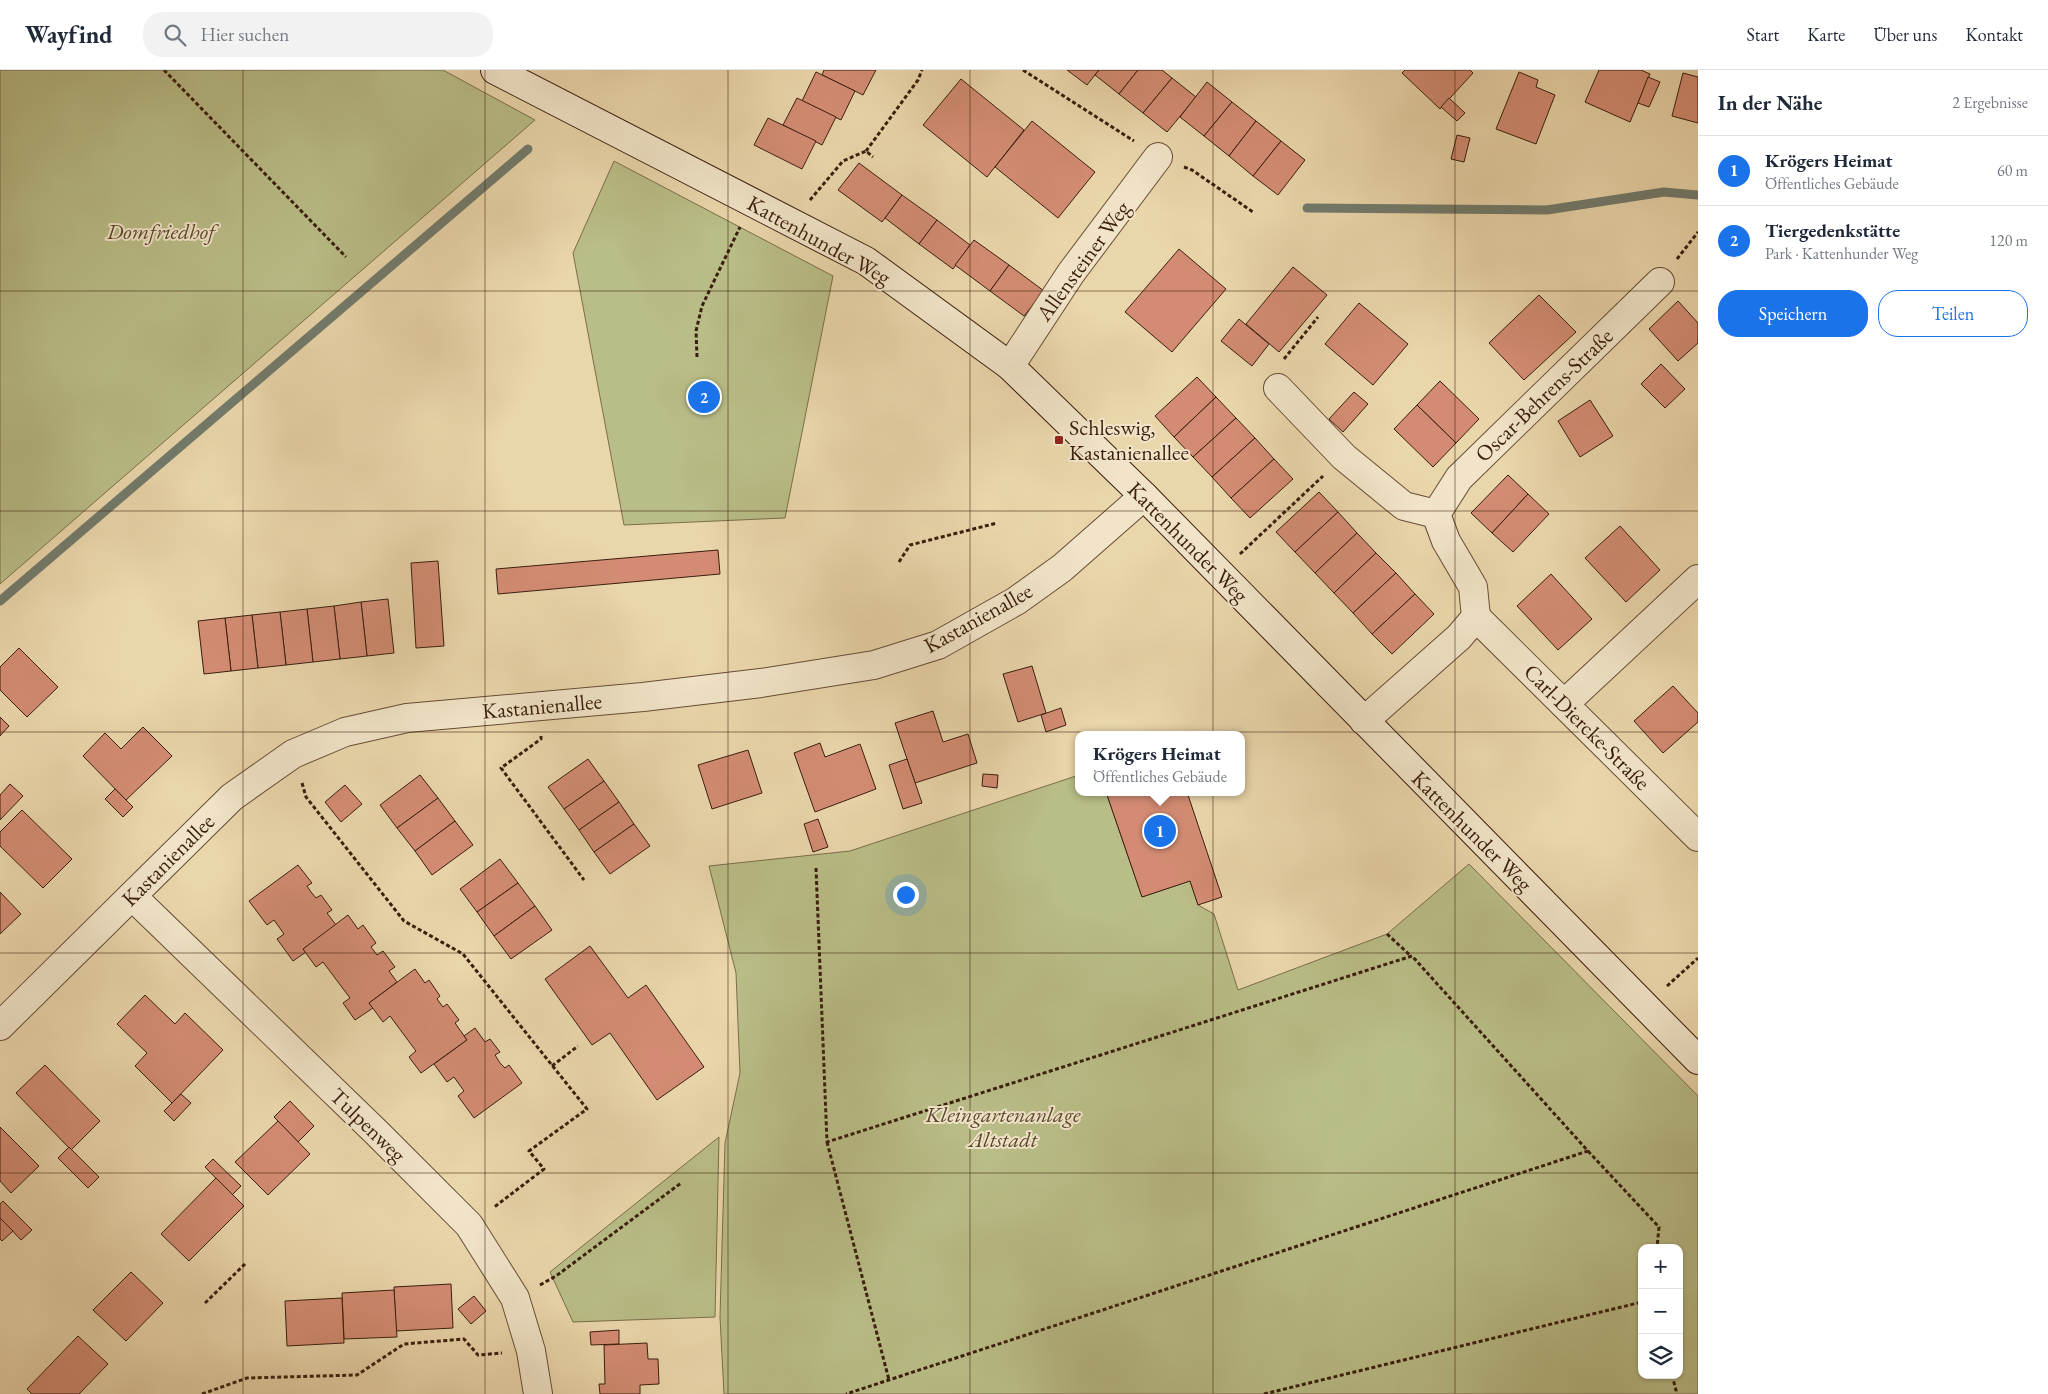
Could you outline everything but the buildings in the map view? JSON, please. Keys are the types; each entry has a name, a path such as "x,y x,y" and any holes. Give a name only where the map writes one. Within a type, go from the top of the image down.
{"street":[{"name":"Kattenhunder Weg","path":"495,70 866,261 1010,366 1144,496 1698,1060"},
{"name":"Allensteiner Weg","path":"1010,366 1071,273 1158,157"},
{"name":"Oscar-Behrens-Straße","path":"1436,514 1459,478 1660,282"},
{"path":"1278,388 1344,457 1404,506 1436,514 1446,541 1473,588 1476,617 1459,637 1364,721"},
{"name":"Kastanienallee","path":"0,1026 232,797 293,754 345,732 407,718 761,683 874,666 938,645 1016,601 1062,568 1144,496"},
{"path":"1564,704 1698,579"},
{"name":"Carl-Diercke-Straße","path":"1476,617 1698,837"},
{"name":"Tulpenweg","path":"132,896 369,1125 469,1226 515,1298 532,1351 538,1394"}],"path":[{"path":"164,70 346,257"},
{"path":"793,223 843,161 866,151 918,80 922,70"},
{"path":"1023,70 1158,157 1192,170 1252,212"},
{"path":"866,151 873,157"},
{"path":"696,357 696,331 702,306 752,202"},
{"path":"1278,388 1282,361 1318,317"},
{"path":"1219,574 1344,457"},
{"path":"899,562 910,545 997,523"},
{"path":"543,706 541,739 501,768 584,880"},
{"path":"293,754 306,797 404,921 463,954 587,1109 530,1151 544,1169 469,1226"},
{"path":"816,868 827,1142 889,1380"},
{"path":"1387,934 1412,956 1588,1151 1660,1227 1658,1244"},
{"path":"827,1142 1412,956"},
{"path":"1646,1007 1698,958"},
{"path":"552,1066 578,1046"},
{"path":"846,1394 1588,1151"},
{"path":"515,1298 556,1276 681,1183"},
{"path":"206,1303 245,1264"},
{"path":"1264,1394 1638,1303"},
{"path":"202,1394 247,1378 357,1375 404,1344 464,1339 478,1354 532,1351"},
{"path":"1673,1379 1677,1394"}],"green space":[{"name":"Domfriedhof","path":"0,70 443,70 535,120 0,584"},
{"path":"614,161 833,276 785,518 624,525 573,253"},
{"name":"Kleingartenanlage Altstadt","path":"1075,776 1075,796 1107,796 1142,897 1190,881 1198,905 1214,914 1238,990 1387,934 1469,864 1698,1096 1698,1394 724,1394 720,1317 725,1143 740,1073 736,973 709,866 850,851"},
{"path":"719,1137 715,1317 573,1322 550,1272"}],"waterway":[{"path":"0,601 528,149"},
{"path":"1307,208 1547,210 1664,192 1698,195"}],"place":[{"name":"Tiergedenkstätte","path":"704,397"},
{"name":"Schleswig, Kastanienallee","path":"1059,440"},
{"name":"Krögers Heimat","path":"1160,831"}]}
